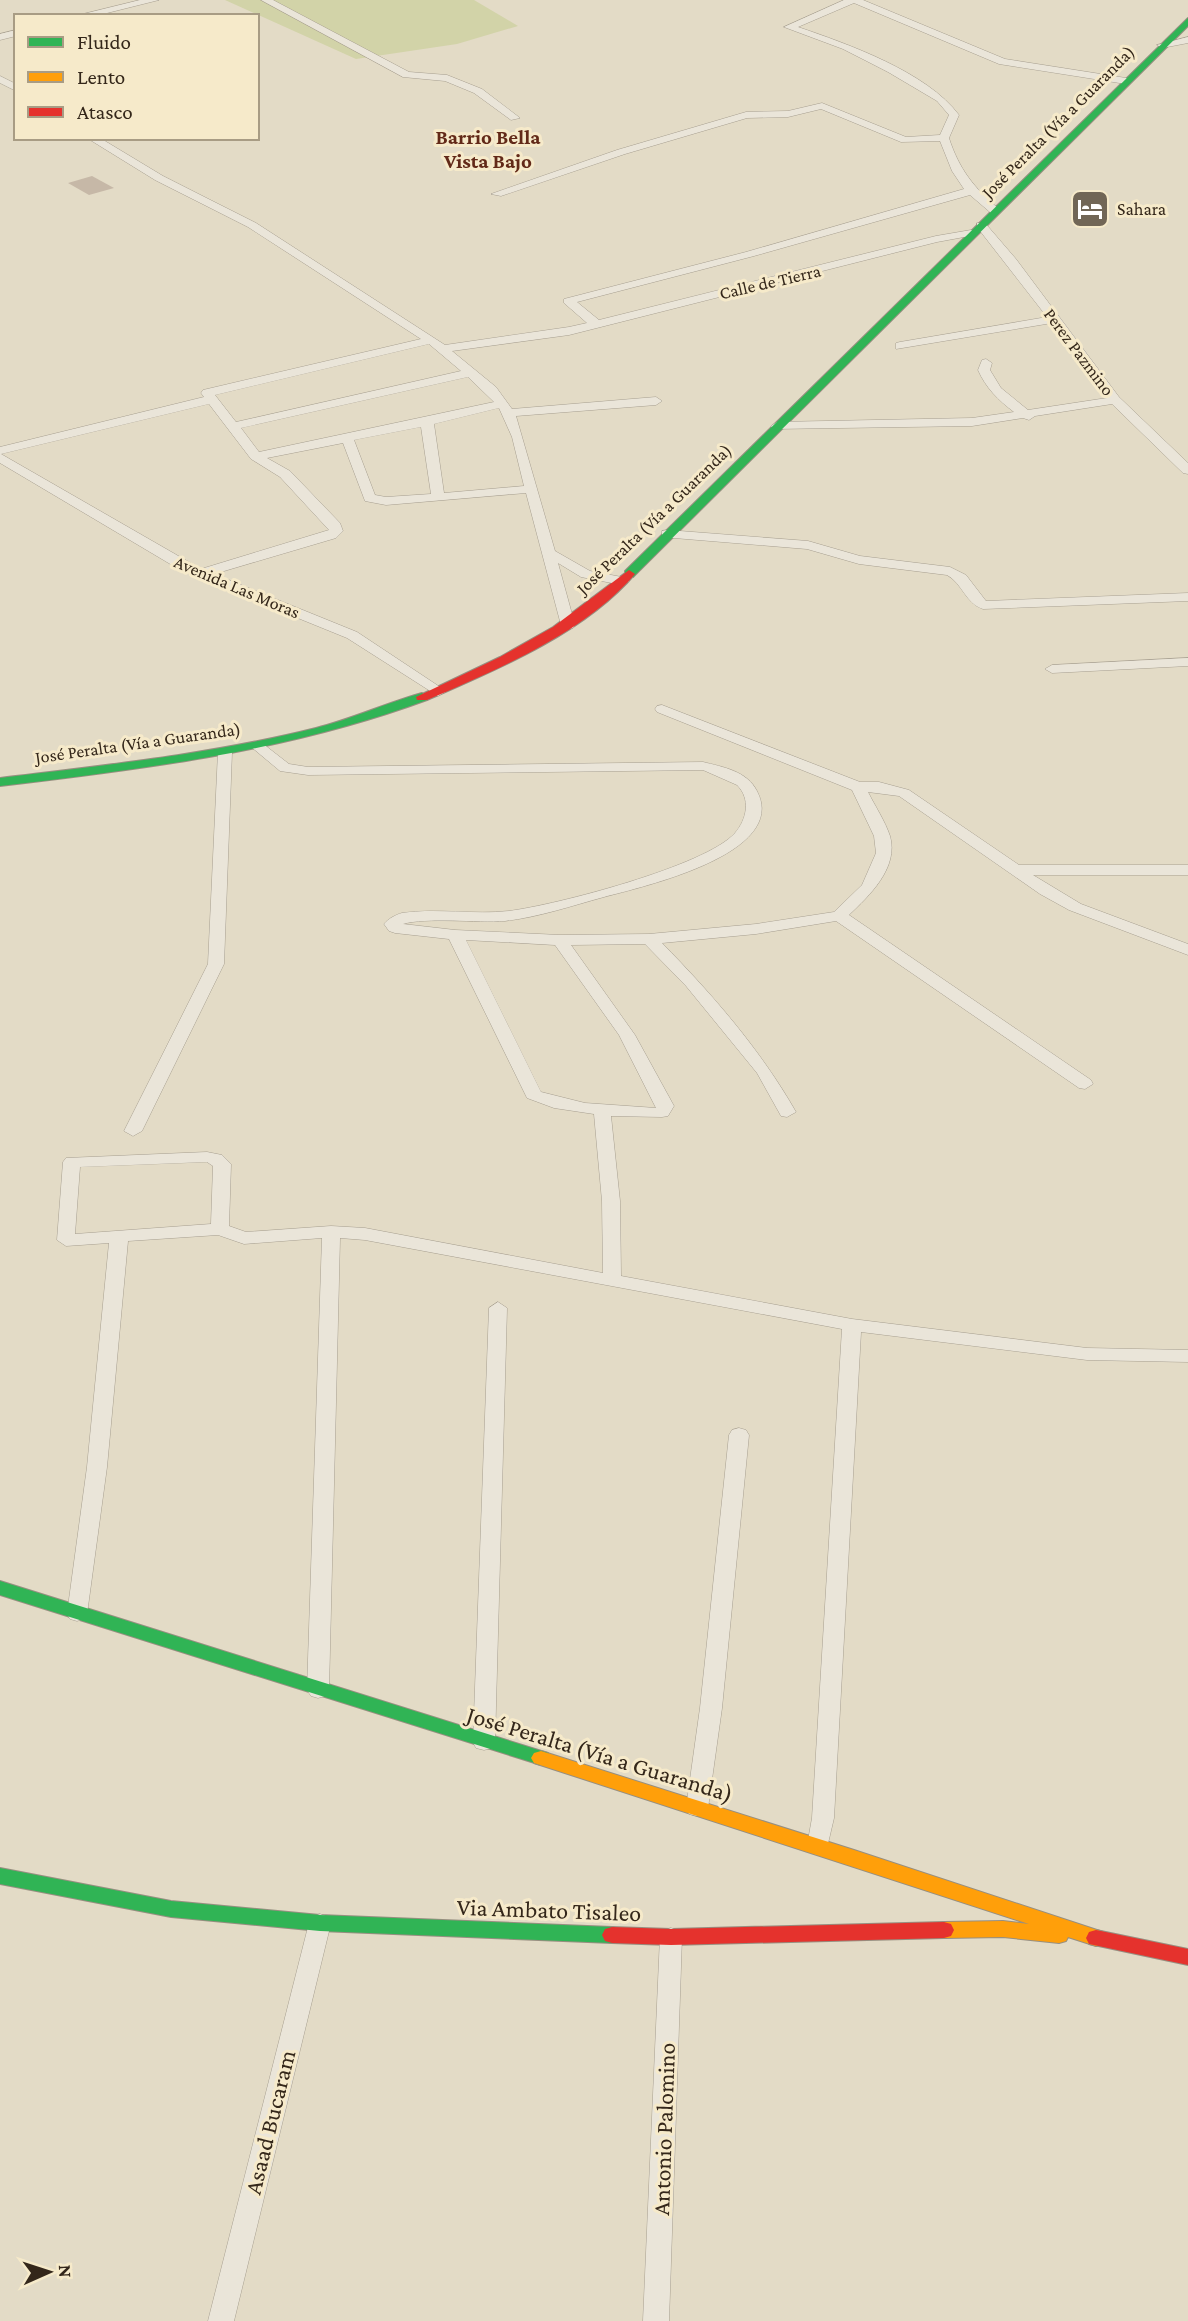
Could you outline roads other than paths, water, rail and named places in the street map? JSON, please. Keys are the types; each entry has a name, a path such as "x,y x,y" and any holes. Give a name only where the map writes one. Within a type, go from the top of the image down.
{"main road":[{"name":"José Peralta (Vía a Guaranda)","path":"0,782 225,752 368,717 438,692 520,653 568,625 622,581 1188,21"},
{"name":"José Peralta (Vía a Guaranda)","path":"0,1588 818,1846 1099,1939 1188,1956"},
{"name":"Via Ambato Tisaleo","path":"0,1876 171,1909 320,1923 671,1937 1003,1929 1099,1939"}],"street":[{"path":"89,14 154,0"},
{"path":"266,0 407,75 447,78 478,92 515,118"},
{"path":"995,211 970,191 958,177 944,138 954,116 941,99 892,70 830,41 789,27 854,0 1003,62 1126,81"},
{"path":"1163,45 1188,40"},
{"path":"497,194 621,152 746,115 788,114 822,106 905,140 944,138"},
{"path":"95,140 159,178 252,225 437,344 473,372 505,408 552,554 568,625"},
{"path":"596,324 568,301 750,254 970,191"},
{"name":"Calle de Tierra","path":"212,399 208,393 437,344 569,331 976,229"},
{"name":"Perez Pazmino","path":"976,229 1012,261 1115,400 1188,470"},
{"path":"900,346 1054,319"},
{"path":"986,363 984,370 988,380 1013,405 1029,416"},
{"path":"230,426 473,372"},
{"path":"0,450 212,399 230,426 256,456 285,474 335,526 336,531 331,535 199,574"},
{"path":"777,426 926,425 1029,416 1115,400"},
{"path":"256,456 505,408 656,401"},
{"path":"427,422 438,497"},
{"path":"348,440 370,498 386,501 532,489"},
{"name":"Avenida Las Moras","path":"0,458 199,574 352,635 438,692"},
{"path":"667,534 808,545 859,560 950,571 963,577 976,602 983,606 1188,597"},
{"path":"552,554 586,574 622,581"},
{"path":"1052,670 1188,662"},
{"path":"663,709 858,787 879,787 904,793 1046,891 1075,907 1188,950"},
{"path":"257,746 285,768 308,771 703,766 743,781 753,793 755,811 748,828 709,858 678,872 521,914 403,918 392,924 395,928 455,935 560,940 649,939 756,929 839,916 869,887 884,853 882,835 858,787"},
{"path":"132,1131 216,964 225,752"},
{"path":"1019,870 1188,870"},
{"path":"839,916 1085,1084"},
{"path":"455,935 530,1091 545,1101 653,1114 662,1112 665,1106 626,1035 560,940"},
{"path":"649,939 692,984 764,1071 787,1112"},
{"path":"601,1108 611,1201 612,1278"},
{"path":"219,1229 222,1164 216,1159 206,1157 72,1162 66,1240 219,1229 244,1238 331,1232 391,1238 852,1325 1087,1354 1188,1356"},
{"path":"318,1690 331,1232"},
{"path":"78,1614 97,1468 119,1237"},
{"path":"484,1742 498,1308"},
{"path":"818,1846 823,1818 852,1325"},
{"path":"697,1808 712,1694 739,1435"},
{"name":"Asaad Bucaram","path":"221,2321 320,1923"},
{"name":"Antonio Palomino","path":"656,2321 671,1937"}],"place":[{"name":"Sahara","path":"1090,209"}],"district":[{"name":"Barrio Bella Vista Bajo","path":"488,149"}]}
